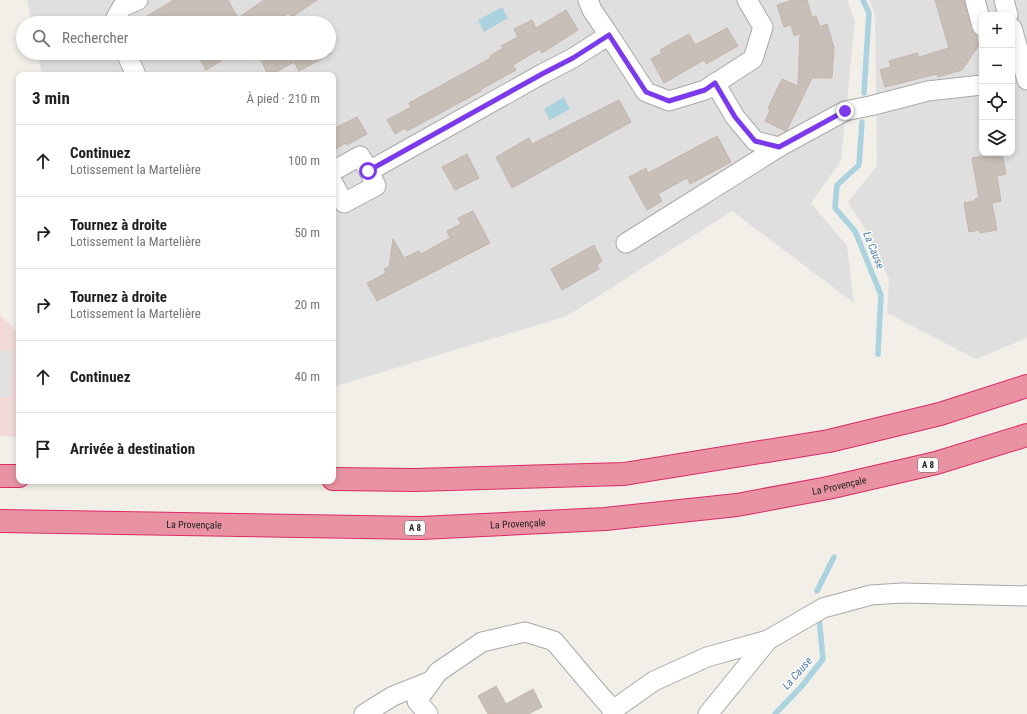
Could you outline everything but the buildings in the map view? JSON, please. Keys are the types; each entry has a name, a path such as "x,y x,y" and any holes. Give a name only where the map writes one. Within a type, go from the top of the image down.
{"highway":[{"path":"336,479 415,480 624,474 829,441 940,414 1027,386"},
{"name":"La Provençale","path":"0,521 421,528 605,519 737,505 828,488 936,463 1027,435"},
{"path":"0,476 16,476"}],"street":[{"path":"588,0 592,10 646,92 669,101 705,90 753,59 763,28 747,0"},
{"path":"975,0 979,15"},
{"path":"1004,0 1007,12"},
{"path":"117,16 122,7 134,2"},
{"path":"1015,23 1027,22"},
{"path":"368,171 573,58 609,35"},
{"path":"1015,43 1022,77"},
{"path":"129,60 135,72"},
{"path":"715,83 735,117 755,141 779,147"},
{"path":"626,243 779,147 845,111 928,91 979,85"},
{"path":"336,169 360,156 376,186 344,203 336,188"},
{"path":"428,714 417,701 438,672 482,642 525,632 554,641 613,712 654,681 707,657 768,640 823,608 871,595 902,593 1027,595"},
{"path":"708,714 768,640"},
{"path":"364,714 393,696 432,681"}],"shaded area":[{"path":"27,0 847,0 855,21 841,161 811,203 847,246 854,303 732,211 567,316 336,386 336,72 41,72 39,60 336,60 336,16 30,16"},
{"path":"869,0 1027,0 1027,338 976,359 887,313 889,279 864,227 848,202 877,166 875,15"},
{"path":"0,315 16,331 16,437 0,436"},
{"path":"0,351 13,351 11,397 0,397"}],"water":[{"path":"502,7 508,18 484,32 478,20"},
{"path":"564,97 570,109 550,120 544,109"}],"waterway":[{"name":"La Cause","path":"863,0 869,13 864,93"},
{"name":"La Cause","path":"862,122 859,165 837,185 835,208 855,231 881,295 878,354"},
{"name":"La Cause","path":"817,591 834,557"},
{"name":"La Cause","path":"775,714 801,687 823,659 819,617"}],"route":[{"path":"368,171 573,58 609,35 646,92 669,101 705,90 715,83 735,117 755,141 779,147 845,111"}]}
